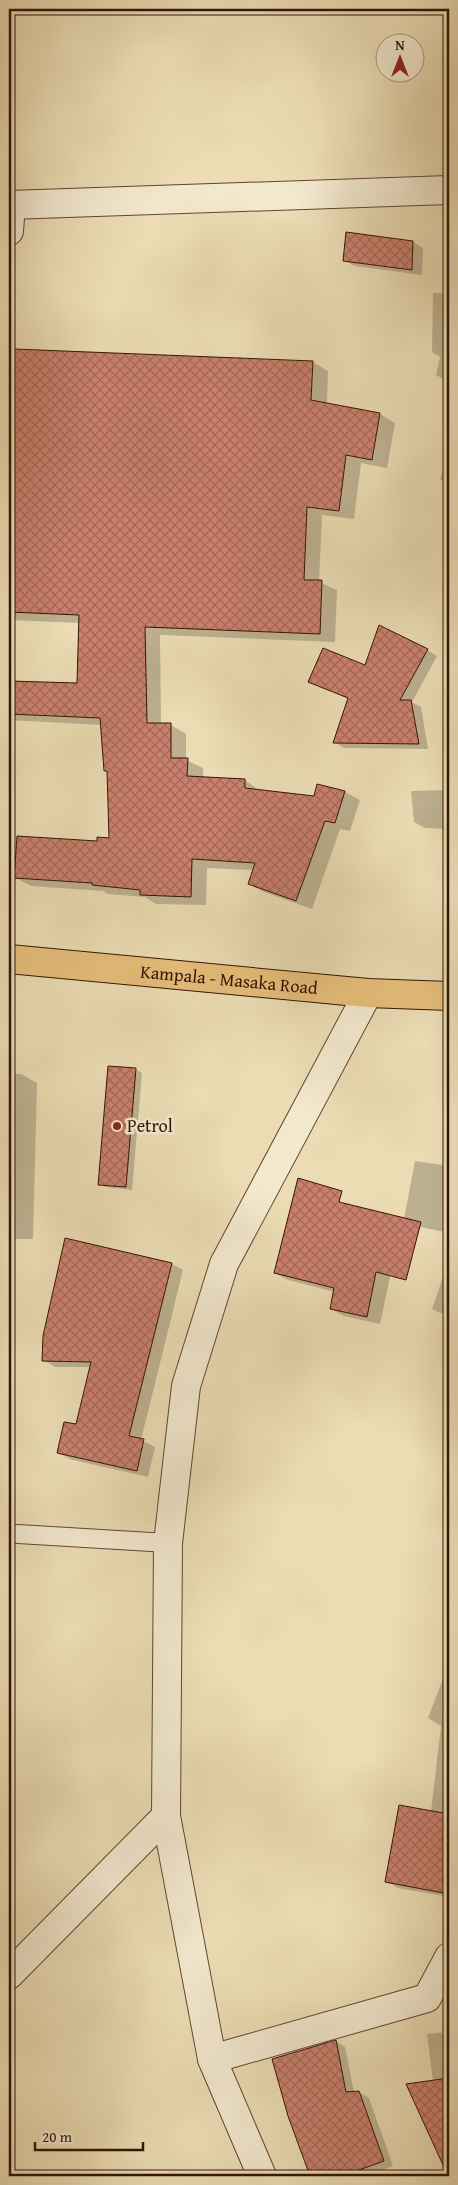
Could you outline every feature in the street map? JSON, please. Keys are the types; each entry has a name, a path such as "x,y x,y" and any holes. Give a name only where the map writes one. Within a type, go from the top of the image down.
{"main road":[{"name":"Kampala - Masaka Road","path":"9,959 368,993 449,996"}],"street":[{"path":"9,214 449,190"},
{"path":"262,2176 212,2059 166,1816 168,1543 186,1386 224,1264 368,993"},
{"path":"9,1975 166,1816"},
{"path":"212,2059 427,1998 449,1957"}],"lane":[{"path":"18,1534 168,1543"}],"building":[{"path":"346,232 413,241 412,270 343,261"},
{"path":"14,349 313,361 311,400 380,413 372,460 346,455 339,511 307,507 304,580 322,580 320,634 145,627 147,723 171,723 171,758 188,758 187,776 245,779 245,788 314,796 317,784 345,791 335,823 325,821 296,901 248,884 255,863 192,859 191,897 140,895 140,890 92,885 92,883 14,878 17,836 97,841 97,837 109,838 107,771 104,771 100,718 9,714 9,681 77,683 79,615 9,612 9,470"},
{"path":"379,625 428,649 400,700 411,700 419,744 333,743 348,698 308,682 323,648 365,665"},
{"name":"Petrol","path":"108,1066 136,1068 126,1187 98,1185"},
{"path":"298,1178 342,1191 339,1202 421,1222 406,1280 376,1272 367,1317 330,1309 334,1288 274,1273"},
{"path":"65,1238 172,1263 129,1436 144,1439 137,1471 57,1453 64,1422 76,1424 91,1362 42,1361 43,1336"},
{"path":"399,1805 449,1814 449,1894 385,1882"},
{"path":"336,2040 346,2092 359,2091 384,2161 342,2176 310,2176 288,2116 272,2059"},
{"path":"449,2078 449,2176 448,2176 406,2084"}],"place":[{"name":"Petrol","path":"117,1126"}]}
